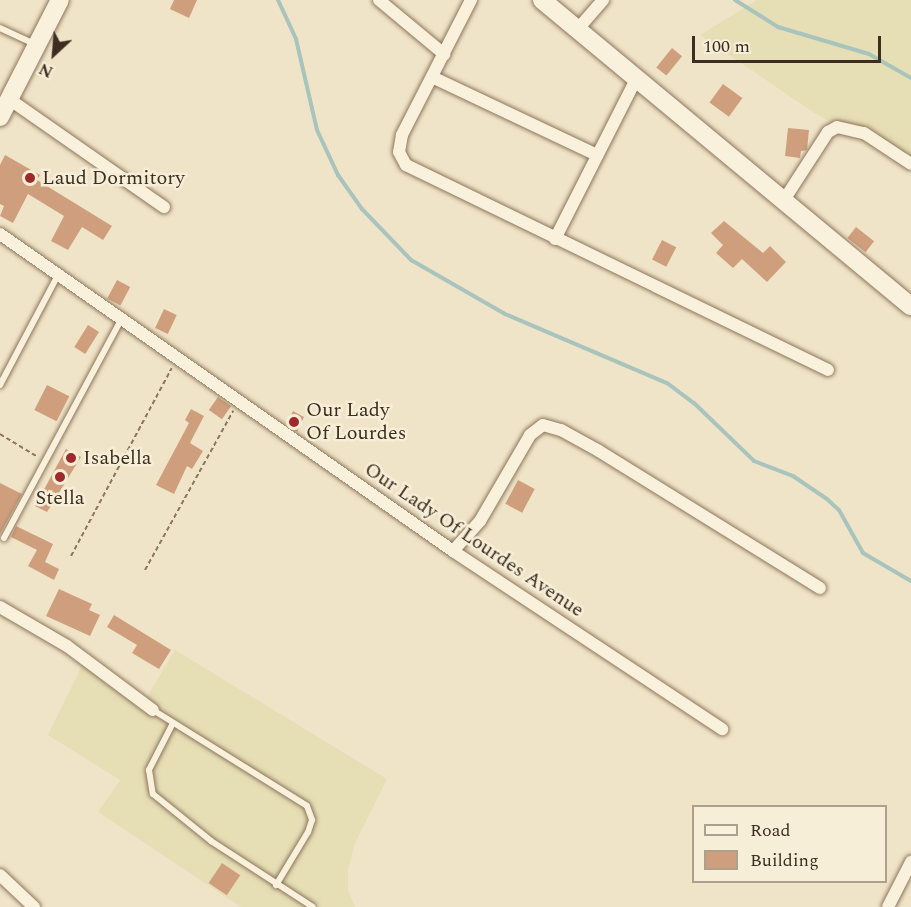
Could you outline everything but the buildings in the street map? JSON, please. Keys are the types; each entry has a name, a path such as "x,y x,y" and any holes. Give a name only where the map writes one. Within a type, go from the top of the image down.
{"street":[{"path":"0,117 60,0"},
{"path":"379,0 444,54"},
{"path":"471,0 402,135 399,152 401,159 414,170 828,370"},
{"path":"542,0 911,305"},
{"path":"578,30 603,0"},
{"path":"432,77 597,155"},
{"path":"555,239 636,78"},
{"path":"9,99 164,207"},
{"path":"784,200 828,132 837,127 864,133 911,164"},
{"name":"Our Lady Of Lourdes Avenue","path":"0,234 453,551 723,729"},
{"path":"453,551 480,521 530,435 543,425 561,429 599,451 820,588"},
{"path":"0,606 59,641 153,710"},
{"path":"888,907 911,862"},
{"path":"0,875 34,907"}],"lane":[{"path":"0,28 37,45"},
{"path":"0,385 58,275"},
{"path":"4,538 122,319"},
{"path":"153,710 299,799 311,812 308,832 276,885"},
{"path":"173,723 149,770 153,794 185,823 276,885 313,907"}],"path":[{"path":"71,556 178,358"},
{"path":"145,570 239,401"},
{"path":"0,434 46,461"}],"shaded area":[{"path":"757,0 911,0 911,170 810,110 700,35"},
{"path":"175,650 387,779 355,843 348,870 348,890 355,907 241,907 98,812 120,780 48,735 83,663 141,707"}],"waterway":[{"path":"278,0 296,39 317,130 338,175 362,209 411,260 505,314 667,383 694,403 754,461 793,476 827,499 839,510 863,553 911,581"},
{"path":"735,0 778,27 869,54 911,78"}],"place":[{"name":"Laud Dormitory","path":"30,178"},
{"name":"Our Lady Of Lourdes","path":"294,422"},
{"name":"Isabella","path":"71,458"},
{"name":"Stella","path":"60,477"}]}
